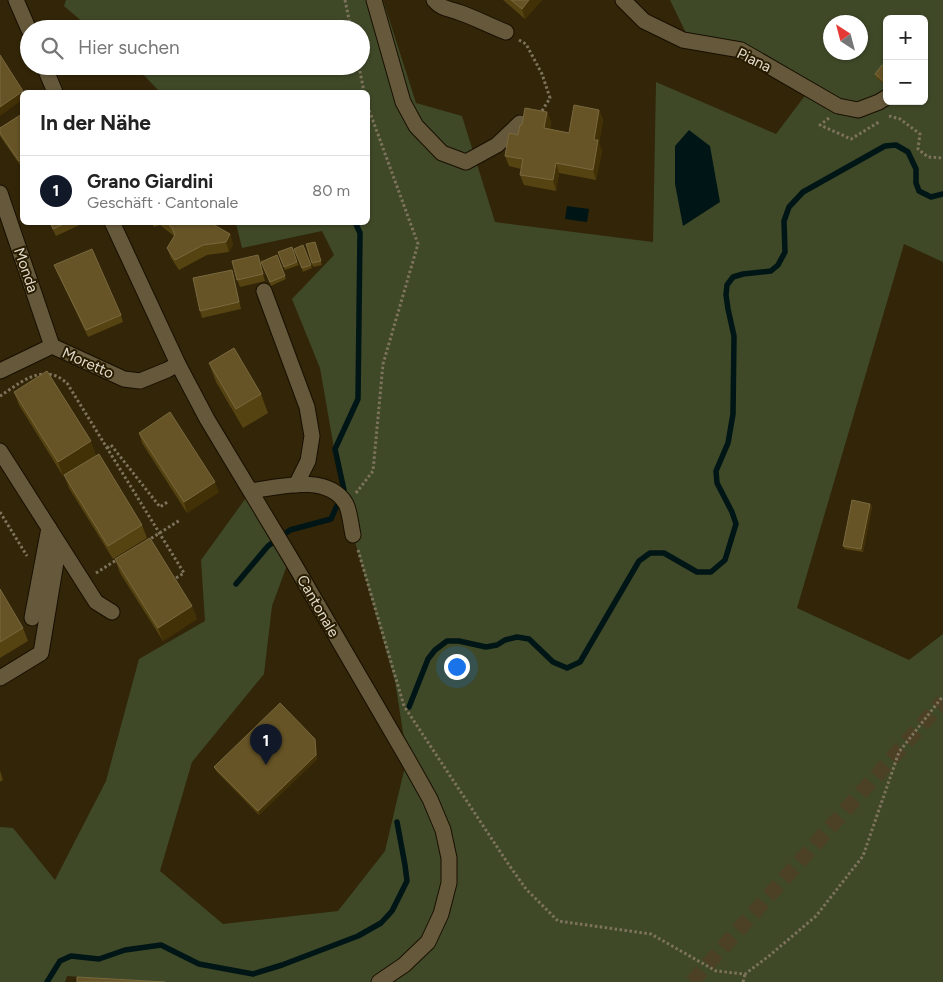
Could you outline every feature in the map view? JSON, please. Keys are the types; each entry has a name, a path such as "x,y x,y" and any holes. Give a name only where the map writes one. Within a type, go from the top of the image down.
{"street":[{"path":"16,0 25,20"},
{"path":"374,0 404,102 416,126 442,153 466,162 497,144 520,123"},
{"path":"434,0 447,10 457,11 506,32"},
{"name":"Piana","path":"623,0 644,21 683,40 741,50 838,106 858,110 883,100"},
{"path":"48,75 54,90"},
{"name":"Monda","path":"0,194 52,346"},
{"name":"Cantonale","path":"113,225 178,364 207,419 407,758 430,799 443,830 449,858 449,884 441,914 428,942 404,965 379,982"},
{"path":"264,291 308,407 312,436 308,461 296,485"},
{"name":"Moretto","path":"0,371 52,346 124,379 140,381 178,364"},
{"path":"0,451 96,602 112,612"},
{"path":"251,491 296,485 317,485 332,490 347,506 353,535"},
{"path":"32,618 49,528"},
{"path":"0,678 41,653 59,544"}],"path":[{"path":"346,0 349,20"},
{"path":"506,32 526,44 542,74 550,98 539,116 529,117 520,123"},
{"path":"361,75 364,90"},
{"path":"347,506 373,471 383,364 418,244 370,116"},
{"path":"888,116 900,119 920,134 918,149 928,157 943,158"},
{"path":"828,120 820,125 851,139 881,120"},
{"path":"0,396 28,378 42,373 55,375 67,382 184,573 176,578"},
{"path":"107,448 112,446 160,507 169,502"},
{"path":"0,512 27,557 43,560"},
{"path":"144,543 180,520"},
{"path":"353,535 404,706 508,865 526,889 558,921 651,934 716,971 745,974"},
{"path":"107,566 122,557"},
{"path":"743,982 745,974 816,916 862,856 899,752 943,696"}],"green space":[{"path":"66,0 383,0 416,103 462,116 495,222 653,242 656,82 776,134 810,89 739,50 687,35 670,0 943,0 943,262 904,244 797,608 909,660 943,634 943,982 142,982 67,976 65,982 0,982 0,827 13,828 55,880 106,781 139,659 205,621 201,560 251,491 290,557 272,606 264,674 192,762 160,871 223,924 338,911 385,851 407,758 395,681 343,500 320,368 292,299 334,255 322,231 242,248 236,225 370,225 370,90 158,90 144,75 370,75 370,20 80,20 64,6"}],"shaded area":[{"path":"689,130 710,146 720,202 683,226 675,184 675,146"},
{"path":"567,206 589,209 587,222 565,219"}],"building":[{"path":"511,0 529,0 522,9"},
{"path":"0,55 22,90 0,107"},
{"path":"882,65 883,66 883,81 875,74"},
{"path":"574,105 599,110 594,140 598,140 593,170 556,163 553,180 520,175 523,159 505,156 509,133 518,135 525,108 547,112 544,128 569,133"},
{"path":"20,115 19,161 0,133 0,128"},
{"path":"51,225 62,225 53,229"},
{"path":"169,225 214,225 230,234 226,242 203,245 175,260 167,248 175,235"},
{"path":"315,242 321,261 312,263 306,244"},
{"path":"303,245 311,265 302,268 294,249"},
{"path":"292,247 297,262 284,267 278,252"},
{"path":"92,249 121,315 86,330 54,265"},
{"path":"258,255 263,274 237,280 232,261"},
{"path":"277,255 285,276 270,282 261,262"},
{"path":"232,270 239,302 200,311 193,278"},
{"path":"234,348 261,394 236,409 209,363"},
{"path":"47,371 91,441 58,462 14,392"},
{"path":"170,412 215,482 184,502 139,433"},
{"path":"99,454 142,525 108,546 64,475"},
{"path":"852,500 870,504 861,549 843,546"},
{"path":"150,538 192,606 158,628 115,559"},
{"path":"0,589 23,628 0,642"},
{"path":"280,703 315,739 316,755 258,811 214,767"},
{"path":"77,977 165,982 77,982"}],"waterway":[{"path":"409,707 428,659 435,650 447,641 459,641 486,647 517,637 529,639 553,662 567,668 580,662 639,561 650,553 664,553 697,572 711,572 725,560 736,524 717,483 716,471 728,443 733,414 734,336 726,295 727,285 733,277 771,271 778,265 785,252 784,221 789,207 803,192 885,146 896,145 908,152 916,169 916,183 919,191 931,197 943,194"},
{"path":"236,584 268,546 290,530 331,519 344,490 335,449 358,399 360,233 356,225"},
{"path":"47,982 60,961 71,956 99,959 125,950 161,945 199,964 253,974 358,936 381,923 392,911 407,881 397,822"}],"tunnel":[{"path":"692,982 943,701"}],"place":[{"name":"Grano Giardini","path":"266,765"}]}
